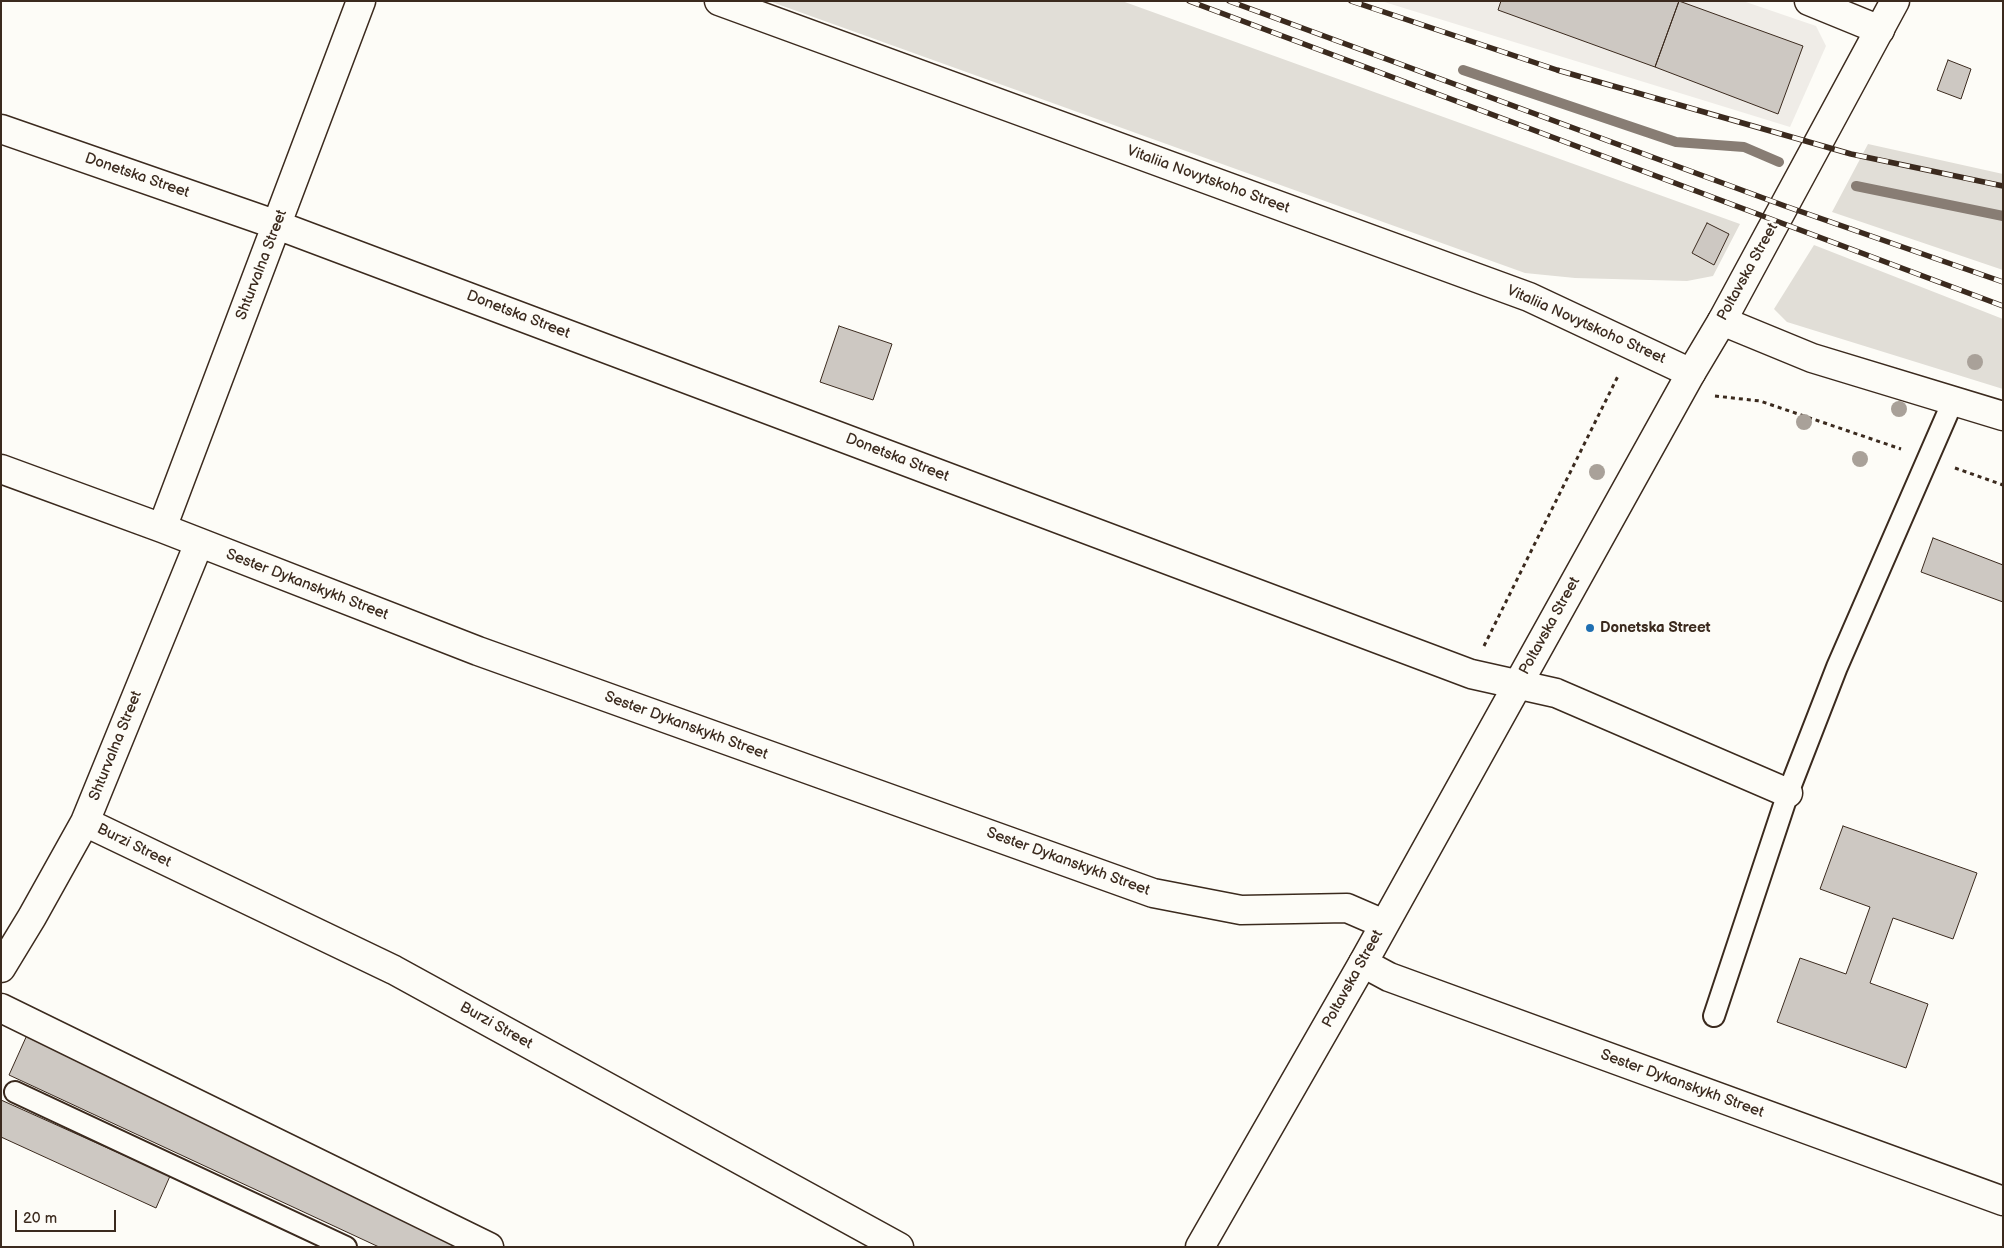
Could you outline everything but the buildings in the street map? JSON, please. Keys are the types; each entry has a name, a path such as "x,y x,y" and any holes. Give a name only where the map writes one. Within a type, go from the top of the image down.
{"street":[{"name":"Shturvalna Street","path":"162,528 361,1"},
{"name":"Vitaliia Novytskoho Street","path":"719,1 1529,297 1691,373"},
{"path":"1809,1 1880,30"},
{"name":"Poltavska Street","path":"1200,1247 1363,963 1691,373 1722,321 1895,1"},
{"name":"Donetska Street","path":"1,129 278,225 1471,674 1556,692 1788,794"},
{"path":"1722,321 1812,358 2003,416"},
{"name":"Sester Dykanskykh Street","path":"1,469 162,528 478,652 1153,893 1241,910 1347,908 1384,924"},
{"name":"Shturvalna Street","path":"1,968 85,822 200,543"},
{"name":"Burzi Street","path":"85,822 394,970 899,1247"},
{"name":"Sester Dykanskykh Street","path":"1363,963 1389,977 2003,1201"},
{"path":"1,1008 489,1247"}],"lane":[{"path":"1714,1016 1788,794 1837,667 1953,401"},
{"path":"15,1092 346,1247"}],"path":[{"path":"1471,674 1634,345"},
{"path":"1715,396 1760,401 2003,485"}],"shaded area":[{"path":"769,1 1122,1 1740,224 1713,276 1687,281 1575,278 1525,273"},
{"path":"1381,1 1743,1 1816,26 1826,46 1790,127"},
{"path":"1868,144 2003,174 2003,270 1832,212"},
{"path":"1814,245 2003,319 2003,389 1787,322 1774,309"}],"waterway":[{"path":"1463,70 1676,142 1744,147 1779,162"},
{"path":"1856,186 2003,216"}],"railway":[{"path":"1189,1 2003,306"},
{"path":"1229,1 1785,206 2003,282"},
{"path":"1351,1 1557,70 1851,154 2003,186"}],"place":[{"name":"Donetska Street","path":"1590,628"}]}
